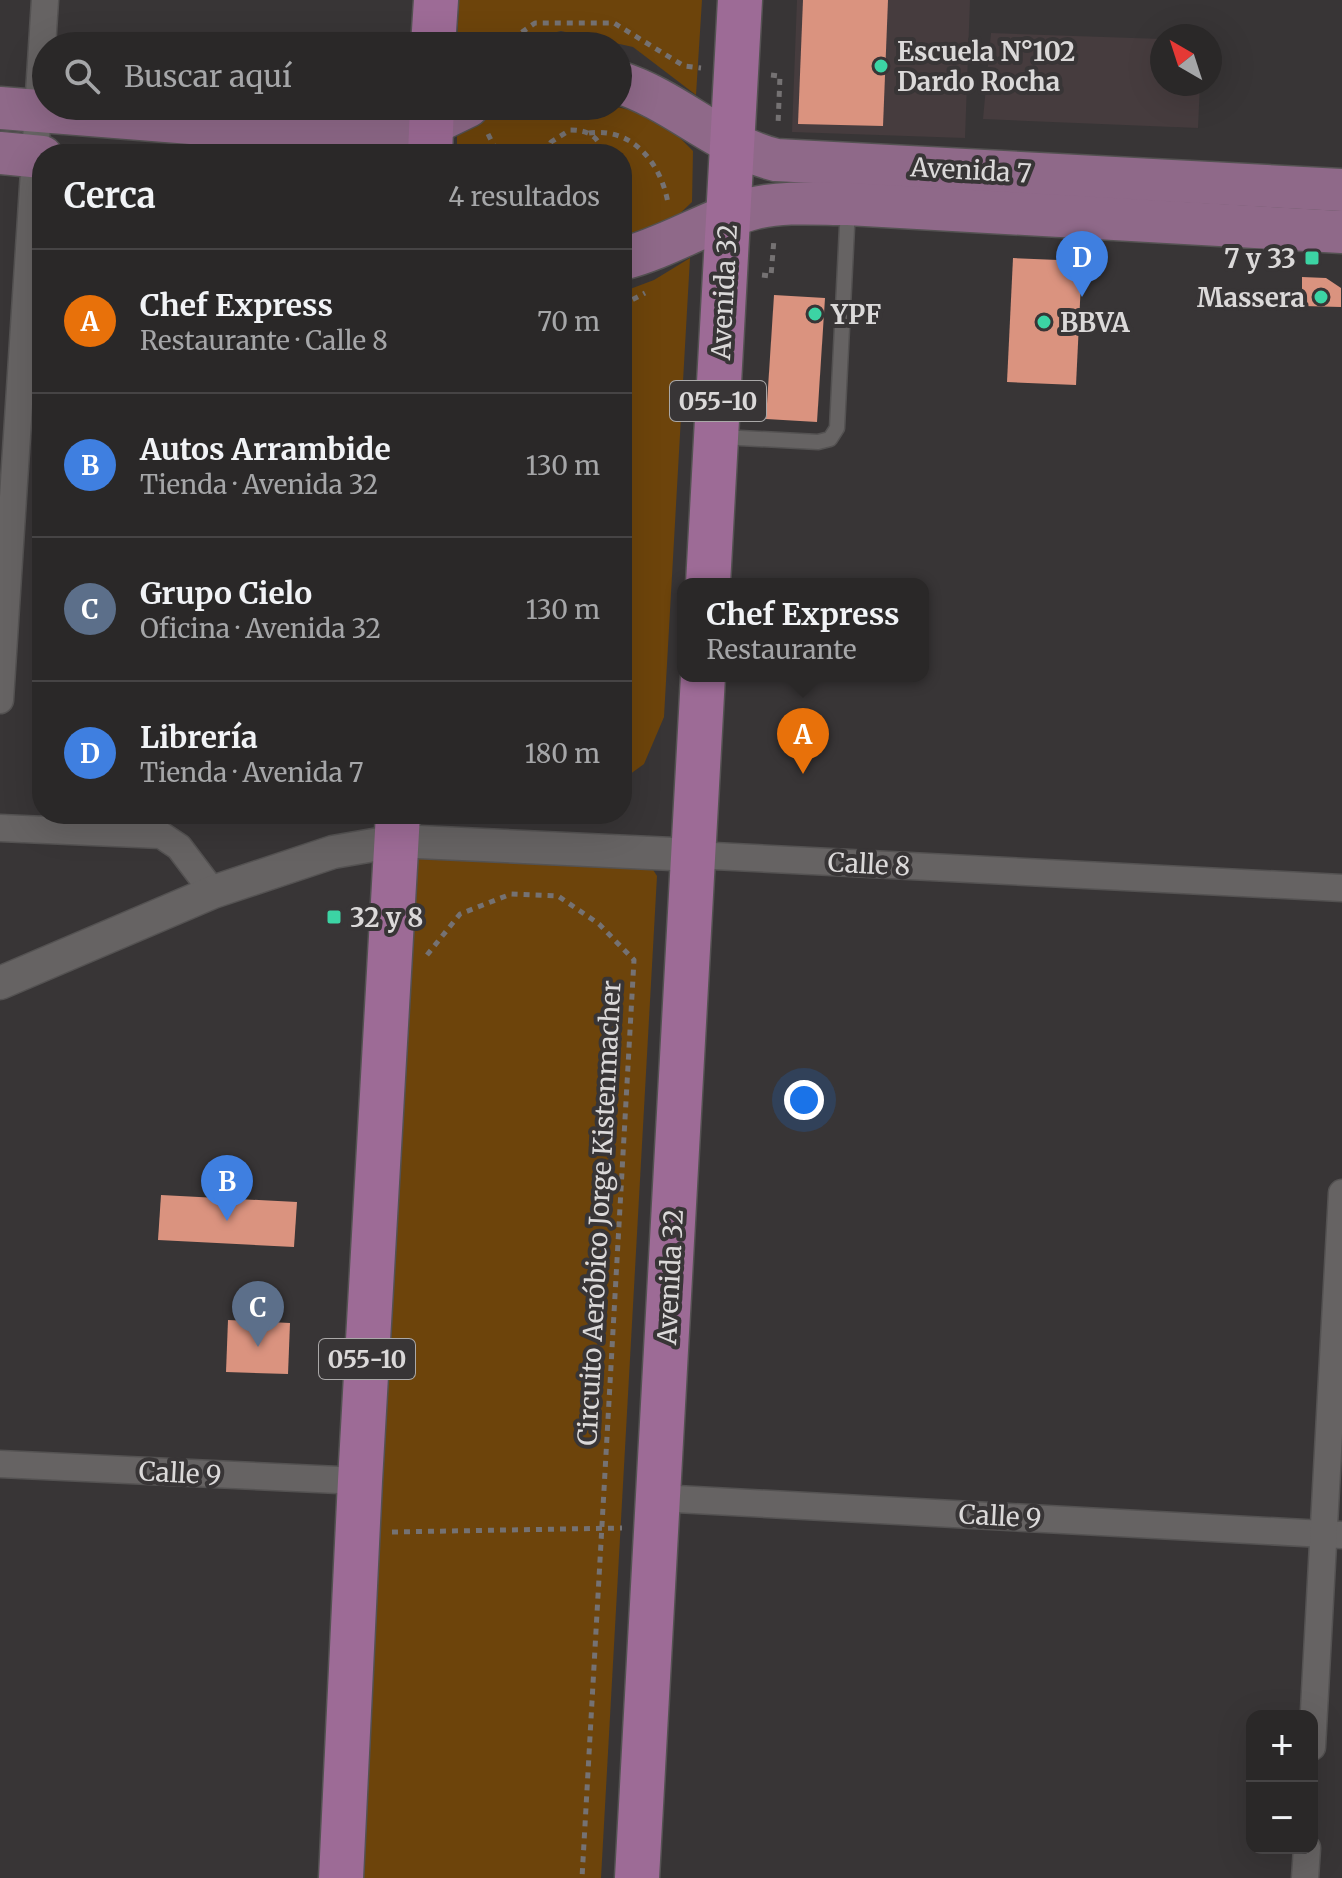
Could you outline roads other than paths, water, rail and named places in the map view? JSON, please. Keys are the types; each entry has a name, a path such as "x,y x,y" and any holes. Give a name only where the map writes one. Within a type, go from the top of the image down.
{"highway":[{"path":"434,32 436,0"},
{"name":"Avenida 32","path":"708,578 740,0"},
{"name":"Avenida 32","path":"637,1878 703,682"},
{"name":"055-10","path":"341,1878 397,828"}],"main road":[{"name":"Avenida 7","path":"632,88 666,101 732,141 776,160 1342,190"},
{"path":"149,120 369,137 440,122"},
{"name":"Avenida 7","path":"632,256 668,245 727,219 776,205 848,204 1342,232"}],"street":[{"path":"37,32 45,0"},
{"path":"0,700 25,156 19,110 32,55"},
{"path":"0,828 161,835 179,847 213,892"},
{"name":"Calle 8","path":"0,983 213,892 397,828 694,855 1342,888"},
{"path":"1316,1710 1333,1534 1342,1193"},
{"name":"Calle 9","path":"0,1464 360,1481"},
{"name":"Calle 9","path":"657,1513 1333,1534"},
{"path":"1305,1878 1307,1854"}],"lane":[{"path":"716,436 818,442 830,439 837,428 848,204"}],"place":[{"name":"Escuela N°102 Dardo Rocha","path":"881,66"},
{"name":"7 y 33","path":"1312,258"},
{"name":"Librería","path":"1082,297"},
{"name":"Massera","path":"1321,297"},
{"name":"YPF","path":"815,314"},
{"name":"BBVA","path":"1044,322"},
{"name":"Chef Express","path":"803,774"},
{"name":"32 y 8","path":"334,917"},
{"name":"Autos Arrambide","path":"227,1221"},
{"name":"Grupo Cielo","path":"258,1347"}]}
